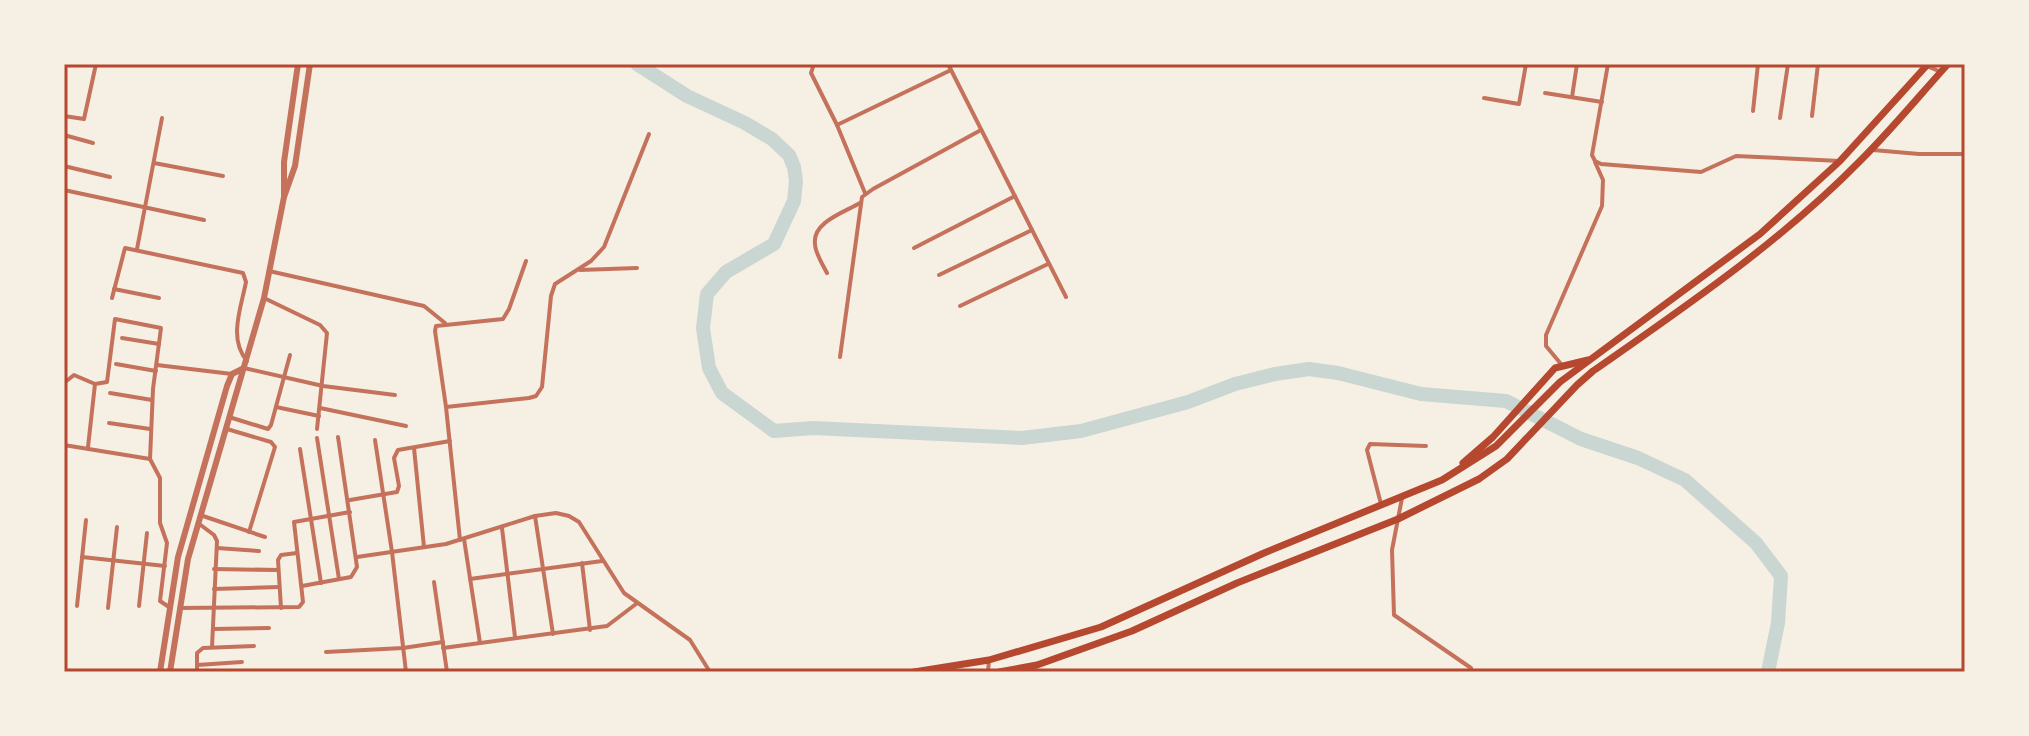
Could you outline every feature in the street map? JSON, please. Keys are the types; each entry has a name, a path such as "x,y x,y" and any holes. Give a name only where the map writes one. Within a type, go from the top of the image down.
{"main road":[{"path":"914,672 989,660 1101,627 1264,553 1442,480 1496,446 1560,382 1760,234 1840,161 1926,64"},
{"path":"999,672 1037,665 1132,631 1237,583 1398,519 1479,479 1507,459 1577,385 1772,241 1871,149 1948,64"},
{"path":"1442,480 1493,437 1552,371 1561,364 1590,360"}],"street":[{"path":"64,116 84,119 96,64"},
{"path":"284,197 284,162 298,64"},
{"path":"170,672 188,559 264,298 284,197 295,166 310,64"},
{"path":"814,64 811,73 866,194"},
{"path":"948,64 1066,297"},
{"path":"1484,98 1519,104 1526,64 1519,64"},
{"path":"1572,97 1577,64"},
{"path":"1561,364 1546,346 1546,335 1602,206 1603,180 1592,155 1608,64"},
{"path":"1753,111 1758,64"},
{"path":"1780,118 1788,64"},
{"path":"1812,116 1818,64"},
{"path":"1926,64 1941,72"},
{"path":"837,125 951,70"},
{"path":"1545,93 1602,102"},
{"path":"137,249 162,118"},
{"path":"827,273 814,243 822,225 860,203 866,194 981,130"},
{"path":"446,407 536,396 542,387 552,290 559,280 578,270 604,247 649,134"},
{"path":"64,135 93,143"},
{"path":"1871,149 1919,154 1965,154"},
{"path":"1595,161 1608,166 1701,172 1736,156 1840,161"},
{"path":"153,163 223,176"},
{"path":"64,166 110,177"},
{"path":"64,190 204,220"},
{"path":"914,248 1015,196"},
{"path":"840,357 860,203"},
{"path":"939,275 1032,230"},
{"path":"112,298 125,248 243,273 246,282 236,336 246,364 323,386 395,395"},
{"path":"480,643 462,540 435,331 436,326 446,323 503,319 526,261"},
{"path":"960,306 1049,264"},
{"path":"578,270 637,268"},
{"path":"269,271 424,306 446,323"},
{"path":"114,289 159,298"},
{"path":"264,298 325,329 329,338 317,429"},
{"path":"64,384 74,375 95,384 107,382 115,319 161,328 152,400 150,459 160,478 160,523 167,543 160,601 169,607"},
{"path":"122,338 159,344"},
{"path":"229,417 268,429 290,355"},
{"path":"116,364 156,371"},
{"path":"160,672 178,557 232,374 246,364"},
{"path":"157,365 232,374"},
{"path":"88,447 95,384"},
{"path":"110,393 152,400"},
{"path":"276,407 319,416"},
{"path":"320,408 406,426"},
{"path":"109,423 151,429"},
{"path":"225,428 271,442 275,447 249,532"},
{"path":"301,586 351,577 355,573 357,557 338,437"},
{"path":"317,438 339,579"},
{"path":"375,440 406,672"},
{"path":"348,501 399,490 394,454 398,450 450,441"},
{"path":"1381,507 1367,450 1370,444 1426,446"},
{"path":"64,445 150,459"},
{"path":"414,448 424,547"},
{"path":"300,449 321,583"},
{"path":"1402,498 1392,550 1394,615 1471,668 1472,672"},
{"path":"179,608 296,609 301,605 301,586 294,522 350,512"},
{"path":"357,557 462,540 535,516 556,513 569,516 579,522 624,593 690,640 710,672"},
{"path":"535,516 553,634"},
{"path":"199,519 265,537"},
{"path":"199,519 214,535 217,548 212,647"},
{"path":"77,606 86,520"},
{"path":"108,608 117,527"},
{"path":"502,527 515,637"},
{"path":"139,606 147,533"},
{"path":"217,548 259,551"},
{"path":"281,608 279,556 297,553"},
{"path":"82,557 165,566"},
{"path":"470,579 603,561"},
{"path":"582,563 590,630"},
{"path":"214,569 278,570"},
{"path":"434,582 447,672"},
{"path":"214,589 279,587"},
{"path":"326,652 480,643 590,630 607,626 636,603"},
{"path":"213,629 269,628"},
{"path":"197,672 199,650 254,646"},
{"path":"988,672 989,660"},
{"path":"197,665 242,662"}],"waterway":[{"path":"637,64 687,96 772,139 789,155 794,167 794,201 774,244 726,272 707,294 703,328 709,368 722,393 774,431 813,428 1022,438 1081,431 1188,402 1235,384 1309,369 1338,373 1421,394 1506,401 1581,439 1638,458 1685,480 1756,543 1781,576 1778,623 1768,672"}]}
